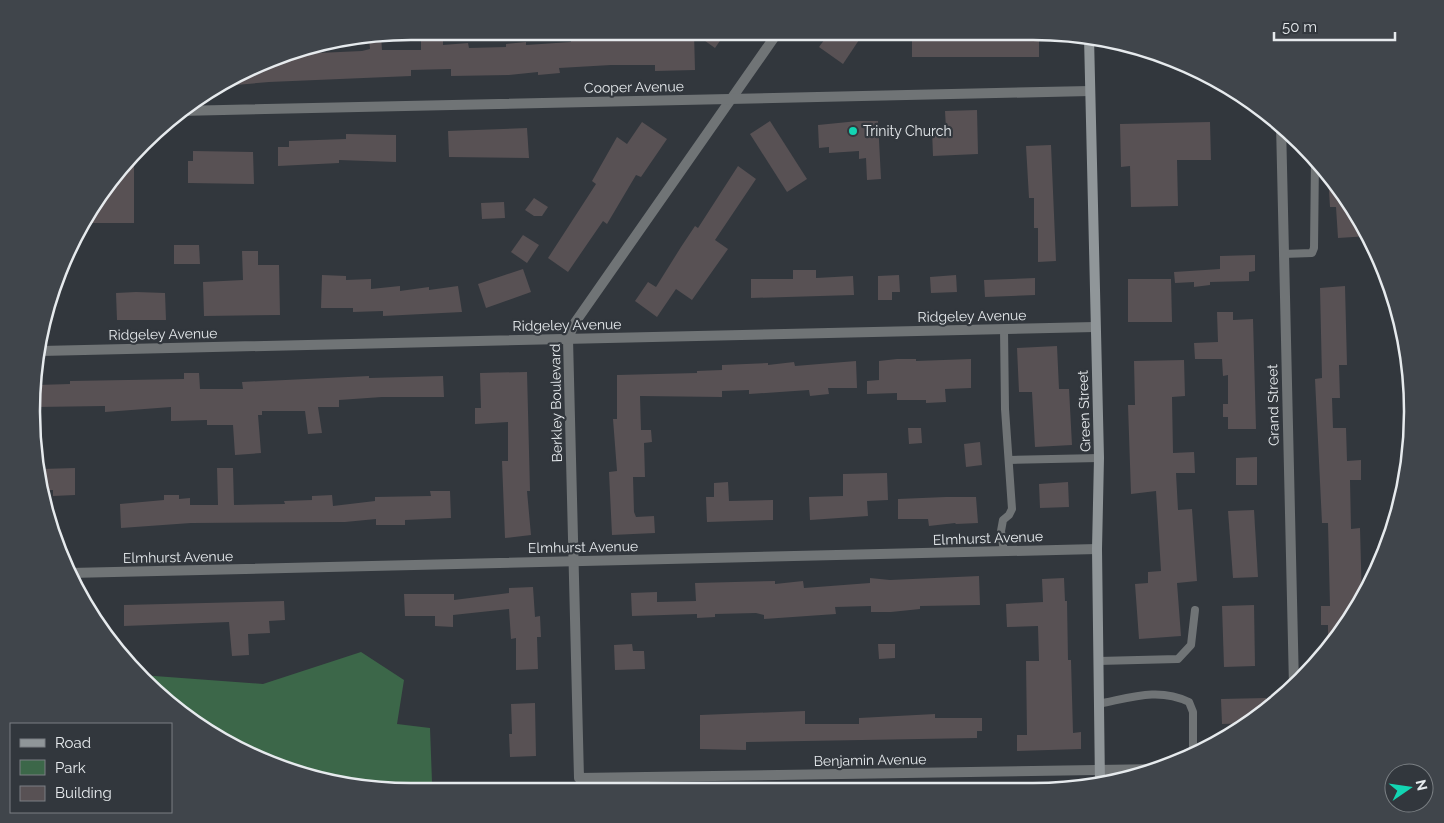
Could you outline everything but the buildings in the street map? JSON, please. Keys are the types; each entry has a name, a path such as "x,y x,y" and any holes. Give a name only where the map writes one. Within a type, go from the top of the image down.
{"street":[{"name":"Berkley Boulevard","path":"579,778 572,561 568,338 574,324 773,40"},
{"name":"Green Street","path":"1089,44 1099,458 1097,549 1099,777"},
{"name":"Cooper Avenue","path":"195,110 1090,91"},
{"name":"Grand Street","path":"1281,136 1294,675"},
{"name":"Ridgeley Avenue","path":"45,351 1095,326"},
{"name":"Elmhurst Avenue","path":"77,573 1097,549"},
{"name":"Benjamin Avenue","path":"579,778 1131,769"}],"lane":[{"path":"1283,254 1312,253 1314,248 1315,170"},
{"path":"1004,329 1005,409 1012,509 1003,520 1001,532 1004,552"},
{"path":"1009,460 1099,458"},
{"path":"1098,661 1178,659 1191,645 1195,610"},
{"path":"1098,704 1140,694 1166,694 1189,702 1192,712 1193,747"}],"green space":[{"path":"361,652 404,680 397,724 430,728 434,783 387,782 339,776 269,755 247,745 205,720 185,706 151,676 263,684"}],"place":[{"name":"Trinity Church","path":"853,131"}]}
